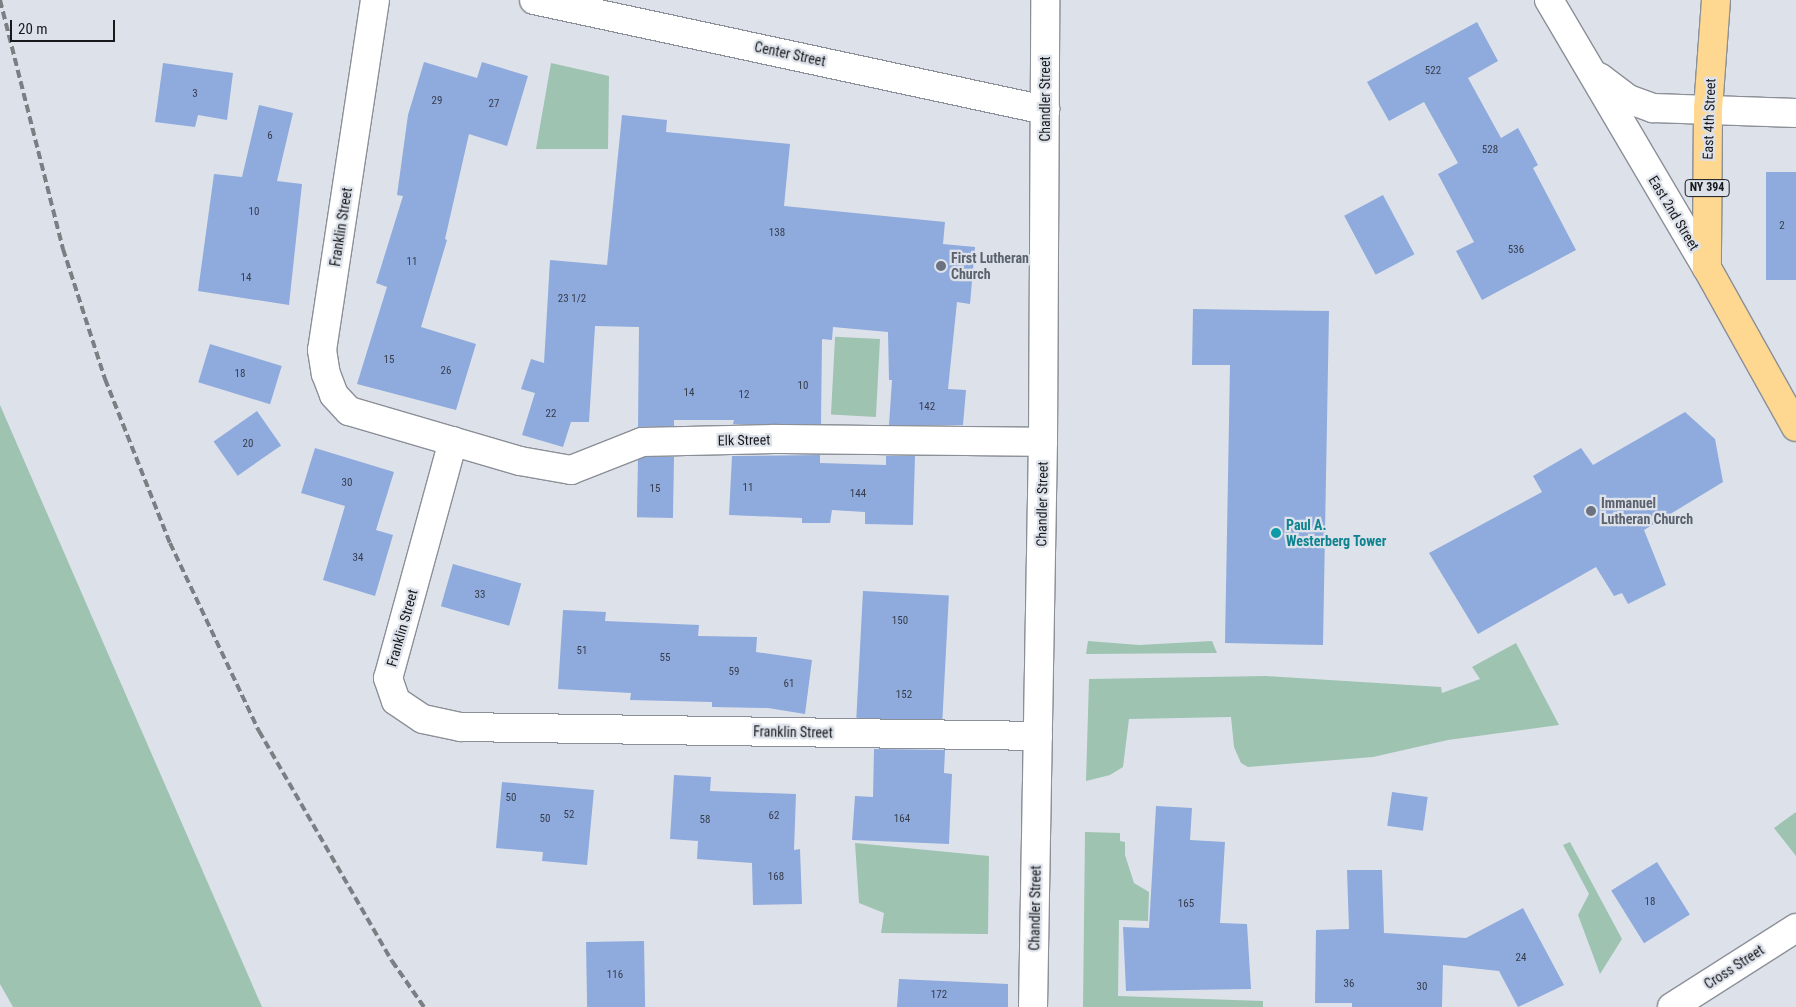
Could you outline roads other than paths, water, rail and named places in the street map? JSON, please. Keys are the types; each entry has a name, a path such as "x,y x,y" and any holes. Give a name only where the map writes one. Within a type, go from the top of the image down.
{"main road":[{"name":"East 4th Street","path":"1706,268 1708,108 1716,0"},
{"name":"East 2nd Street","path":"1706,268 1796,426"}],"street":[{"name":"Franklin Street","path":"375,0 322,350 326,374 334,396 349,410 454,441 388,678 396,701 423,719 461,727 1038,736"},
{"name":"Center Street","path":"534,0 1045,110"},
{"name":"Chandler Street","path":"1033,1007 1043,442 1045,0"},
{"name":"East 2nd Street","path":"1549,0 1706,268"},
{"path":"1589,69 1628,99 1653,108 1708,108 1796,113"},
{"name":"Elk Street","path":"454,441 520,461 571,470 642,442 774,439 1043,442"},
{"name":"Cross Street","path":"1672,1007 1796,928"}],"railway":[{"path":"0,0 63,249 105,379 170,543 259,731 392,961 424,1007"}],"place":[{"name":"First Lutheran Church","path":"941,266"},
{"name":"Immanuel Lutheran Church","path":"1591,511"},
{"name":"Paul A. Westerberg Tower","path":"1276,533"}]}
